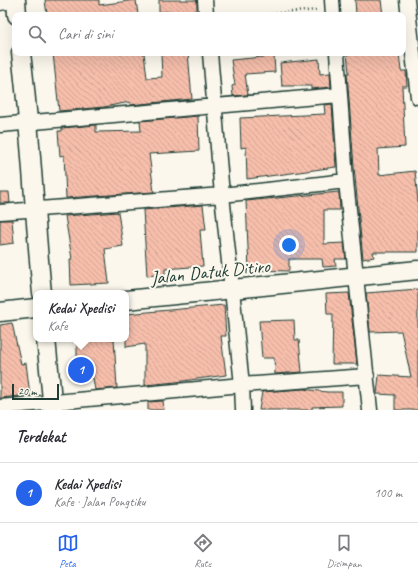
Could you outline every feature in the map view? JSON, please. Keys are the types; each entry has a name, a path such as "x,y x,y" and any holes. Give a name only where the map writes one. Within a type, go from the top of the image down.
{"street":[{"path":"0,3 16,0 17,12"},
{"path":"205,0 206,12"},
{"path":"408,0 418,97"},
{"path":"21,56 29,123 34,208 42,290"},
{"path":"210,56 222,195 242,385 243,410"},
{"path":"337,56 346,181 370,410"},
{"path":"0,125 339,95"},
{"path":"0,212 34,208 222,195 346,181"},
{"name":"Jalan Datuk Ditiro","path":"129,300 418,270"},
{"path":"0,312 33,308"},
{"path":"46,342 52,406"},
{"path":"0,407 52,406 242,385 367,376"}],"path":[{"path":"288,12 332,8"}],"building":[{"path":"45,0 99,0 99,5 136,0 138,12 47,12"},
{"path":"159,0 197,0 197,11 159,12"},
{"path":"355,0 381,0 383,12 356,12"},
{"path":"53,56 144,56 147,78 162,77 161,56 188,56 192,99 130,105 130,102 104,107 59,111"},
{"path":"274,56 275,72 245,74 248,95 233,96 232,86 235,85 231,60"},
{"path":"347,56 399,56 401,71 406,71 407,86 402,86 405,147 378,149 379,175 415,171 418,201 418,252 373,252 374,257 363,259 354,167 347,73 349,73"},
{"path":"319,59 320,74 330,73 331,87 311,89 311,86 282,86 280,63"},
{"path":"332,104 336,167 247,179 246,147 241,148 240,118 325,114 324,105"},
{"path":"198,116 199,151 149,154 154,192 66,198 64,155 60,156 58,131 62,131 62,128 96,125 96,132 141,131 140,121"},
{"path":"0,192 9,192 10,203 0,203"},
{"path":"339,192 340,210 324,210 324,244 344,243 346,259 335,259 336,266 323,267 322,259 289,259 289,271 249,270 246,201"},
{"path":"203,205 206,230 200,230 203,266 165,269 165,274 147,276 143,210"},
{"path":"118,212 123,246 105,249 109,283 71,285 70,259 72,259 65,216"},
{"path":"0,220 12,220 14,243 0,245"},
{"path":"418,289 418,410 395,410 395,395 377,394 379,375 411,377 401,331 370,332 366,293"},
{"path":"349,293 357,364 332,364 333,314 327,314 326,294"},
{"path":"224,305 226,336 221,336 226,375 145,385 145,344 126,347 126,342 129,342 129,314"},
{"path":"294,320 295,340 299,340 302,372 275,374 274,358 262,358 259,321"},
{"path":"12,323 21,364 26,363 30,395 0,398 0,325"},
{"path":"77,342 114,342 117,388 95,390 93,378 77,377"},
{"path":"303,389 342,392 342,406 312,407 312,410 259,410 262,392"},
{"path":"163,401 164,410 148,410 148,402"}],"place":[{"name":"Kedai Xpedisi","path":"81,370"}]}
